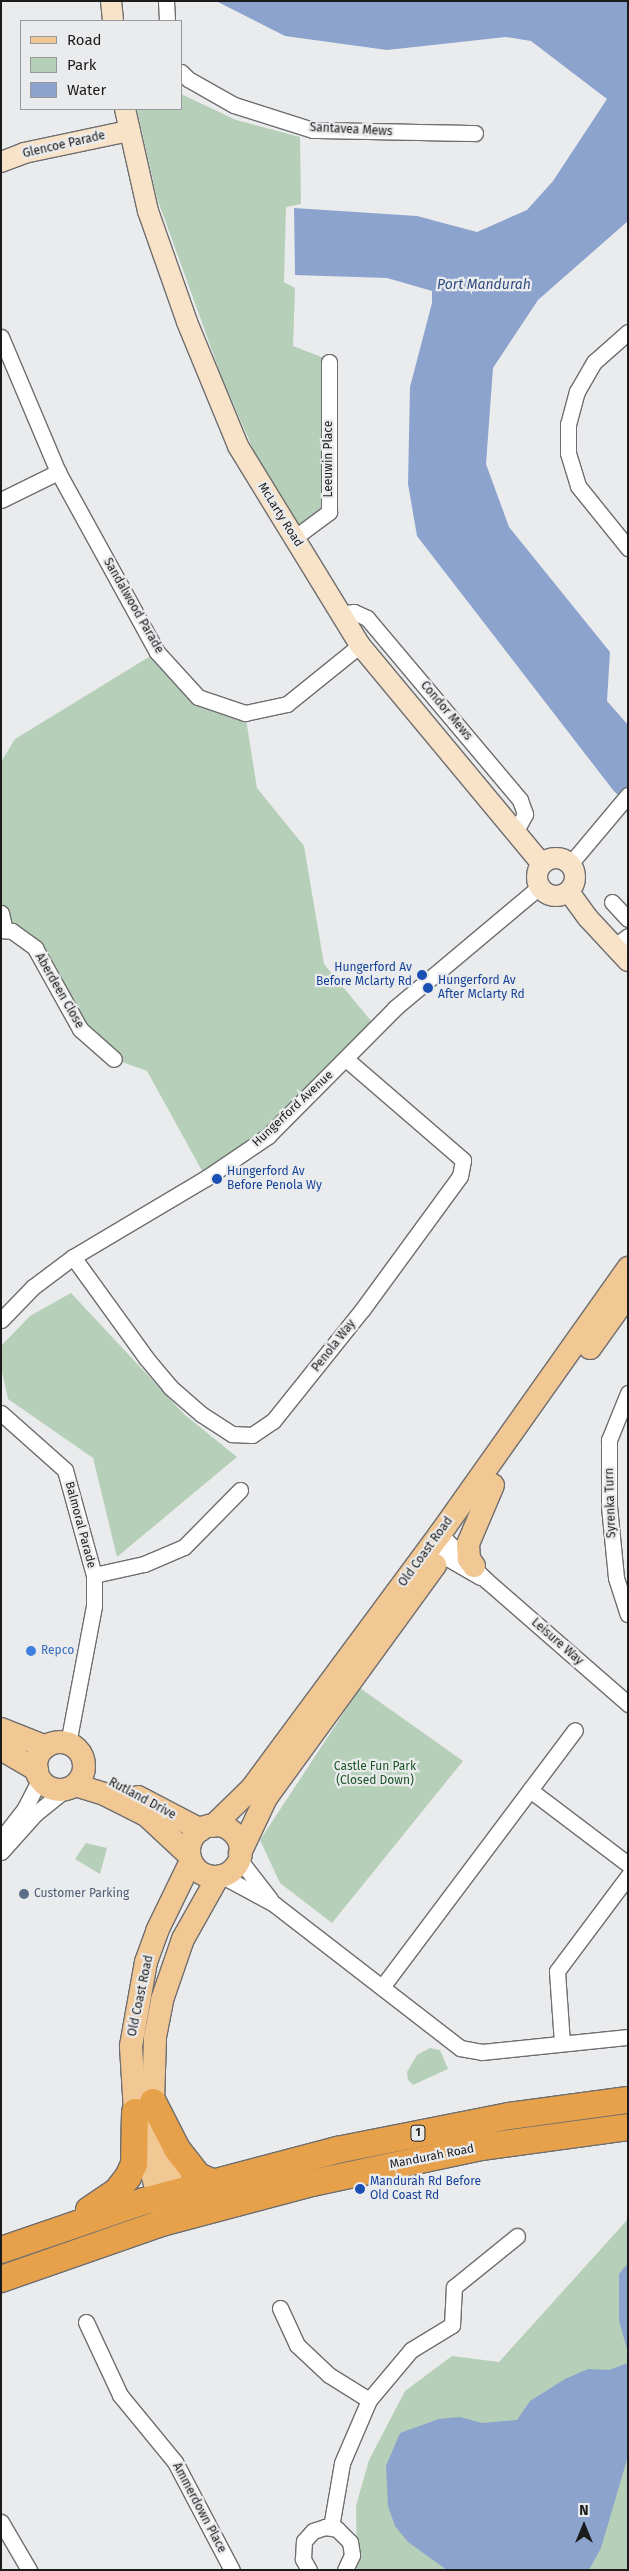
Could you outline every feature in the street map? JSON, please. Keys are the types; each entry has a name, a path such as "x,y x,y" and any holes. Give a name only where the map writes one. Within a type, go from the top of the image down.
{"highway":[{"name":"Mandurah Road","path":"212,2182 412,2135 509,2116 628,2100"},
{"path":"144,2107 198,2176 212,2182"},
{"path":"54,2230 105,2201 128,2177 134,2164 144,2107"},
{"name":"Mandurah Road","path":"173,2220 394,2164 500,2144 628,2126"},
{"name":"1","path":"1,2250 54,2230 212,2182"},
{"name":"1","path":"1,2279 173,2220"}],"main road":[{"name":"Old Coast Road","path":"240,1856 266,1798 440,1546 628,1268"},
{"name":"Old Coast Road","path":"207,1828 252,1788 440,1546 493,1485 628,1295"},
{"path":"480,1573 469,1560 468,1544 493,1485"},
{"path":"1,1728 79,1751 75,1781 47,1786 39,1774 1,1749"},
{"path":"39,1774 37,1761 57,1745"},
{"name":"Rutland Drive","path":"75,1781 207,1828"},
{"name":"Rutland Drive","path":"75,1781 146,1815 190,1858"},
{"path":"207,1828 233,1833 240,1856 233,1869 220,1876 199,1872 190,1858 191,1840 207,1828"},
{"name":"Old Coast Road","path":"173,2220 144,2107 131,2046 146,1962 157,1931 190,1858"},
{"name":"Old Coast Road","path":"144,2107 162,2000 183,1939 220,1876"}],"street":[{"path":"111,1 114,20"},
{"path":"166,1 167,20"},
{"name":"Santavea Mews","path":"182,73 188,79 234,105 313,130 475,133"},
{"name":"McLarty Road","path":"125,110 128,131 148,210 187,322 238,446 360,645 516,830 542,864"},
{"name":"Glencoe Parade","path":"1,162 24,153 128,131"},
{"path":"628,332 594,362 577,391 568,424 568,453 578,486 628,548"},
{"name":"Sandalwood Parade","path":"1,337 58,472 157,652 198,697 245,713 287,704 360,645"},
{"name":"Leeuwin Place","path":"294,538 329,512 329,362"},
{"path":"1,500 58,472"},
{"name":"Condor Mews","path":"341,614 354,612 368,618 520,800 525,814 516,830"},
{"path":"570,864 624,799"},
{"path":"559,858 570,864 576,881 569,892 553,896 539,887 537,875 542,864 559,858"},
{"name":"Hungerford Avenue","path":"1,1320 33,1287 73,1257 243,1154 298,1108 421,984 539,887"},
{"path":"569,892 623,948"},
{"path":"612,902 628,919"},
{"path":"1,913 3,930"},
{"name":"Aberdeen Close","path":"3,930 12,931 35,948 80,1029 114,1059"},
{"name":"Penola Way","path":"73,1257 146,1358 170,1387 195,1409 232,1434 252,1435 266,1426 362,1310 460,1176 463,1160 346,1059"},
{"name":"Syrenka Turn","path":"628,1393 609,1440 609,1506 616,1578 628,1614"},
{"name":"Balmoral Parade","path":"1,1413 65,1470 94,1575 94,1606 57,1745"},
{"name":"Balmoral Parade","path":"94,1575 144,1564 184,1547 240,1490"},
{"name":"Leisure Way","path":"440,1546 480,1573 628,1704"},
{"path":"382,1987 575,1730"},
{"path":"1,1839 24,1810 39,1774"},
{"path":"1,1852 35,1814 75,1781"},
{"path":"530,1790 628,1864"},
{"path":"240,1856 274,1904"},
{"path":"220,1876 274,1904 460,2048 482,2052 628,2037"},
{"path":"562,2043 557,1971 628,1876"},
{"path":"331,2527 342,2462 369,2400 411,2350 452,2325 454,2286 517,2236"},
{"path":"280,2308 297,2345 329,2375 369,2400"},
{"name":"Ammerdown Place","path":"86,2322 120,2396 175,2462 232,2570"},
{"path":"1,2522 29,2570"},
{"path":"304,2568 302,2553 304,2541 313,2531 331,2527 343,2532 350,2542 352,2554 345,2570"}],"green space":[{"path":"182,94 236,120 300,137 301,204 286,207 284,282 295,288 293,346 324,358 325,508 295,530 253,449 222,378 157,198 137,110 182,110"},
{"path":"157,652 198,697 245,713 257,788 304,846 324,964 376,1027 304,1102 206,1178 147,1071 114,1059 80,1029 35,948 1,930 1,762 15,739"},
{"path":"71,1293 185,1415 237,1457 117,1557 93,1458 8,1399 1,1367 1,1346 30,1316"},
{"name":"Castle Fun Park (Closed Down)","path":"360,1688 463,1761 332,1923 280,1883 260,1840"},
{"path":"86,1843 107,1848 100,1874 75,1859"},
{"path":"430,2048 440,2050 448,2069 413,2085 408,2080 407,2072 417,2055"},
{"path":"628,2219 628,2570 357,2570 356,2506 369,2460 405,2391 452,2356 499,2362"}],"water":[{"name":"Port Mandurah","path":"216,1 628,1 628,221 538,300 493,368 486,464 509,527 610,652 607,701 628,725 628,805 613,790 417,536 408,484 410,387 432,303 432,291 387,278 295,275 294,208 417,216 477,232 527,210 553,181 607,99 531,41 506,37 387,50 285,36"},
{"path":"628,2263 628,2353 619,2320 619,2274"},
{"path":"628,2363 628,2456 601,2548 589,2570 447,2570 408,2542 395,2526 388,2506 386,2466 400,2433 439,2419 460,2417 482,2423 517,2420 530,2401 565,2379 588,2369 609,2370"}],"place":[{"name":"Hungerford Av Before Mclarty Rd","path":"422,975"},
{"name":"Hungerford Av After Mclarty Rd","path":"428,988"},
{"name":"Hungerford Av Before Penola Wy","path":"217,1179"},
{"name":"Repco","path":"31,1651"},
{"name":"Customer Parking","path":"24,1894"},
{"name":"Mandurah Rd Before Old Coast Rd","path":"360,2189"}]}
